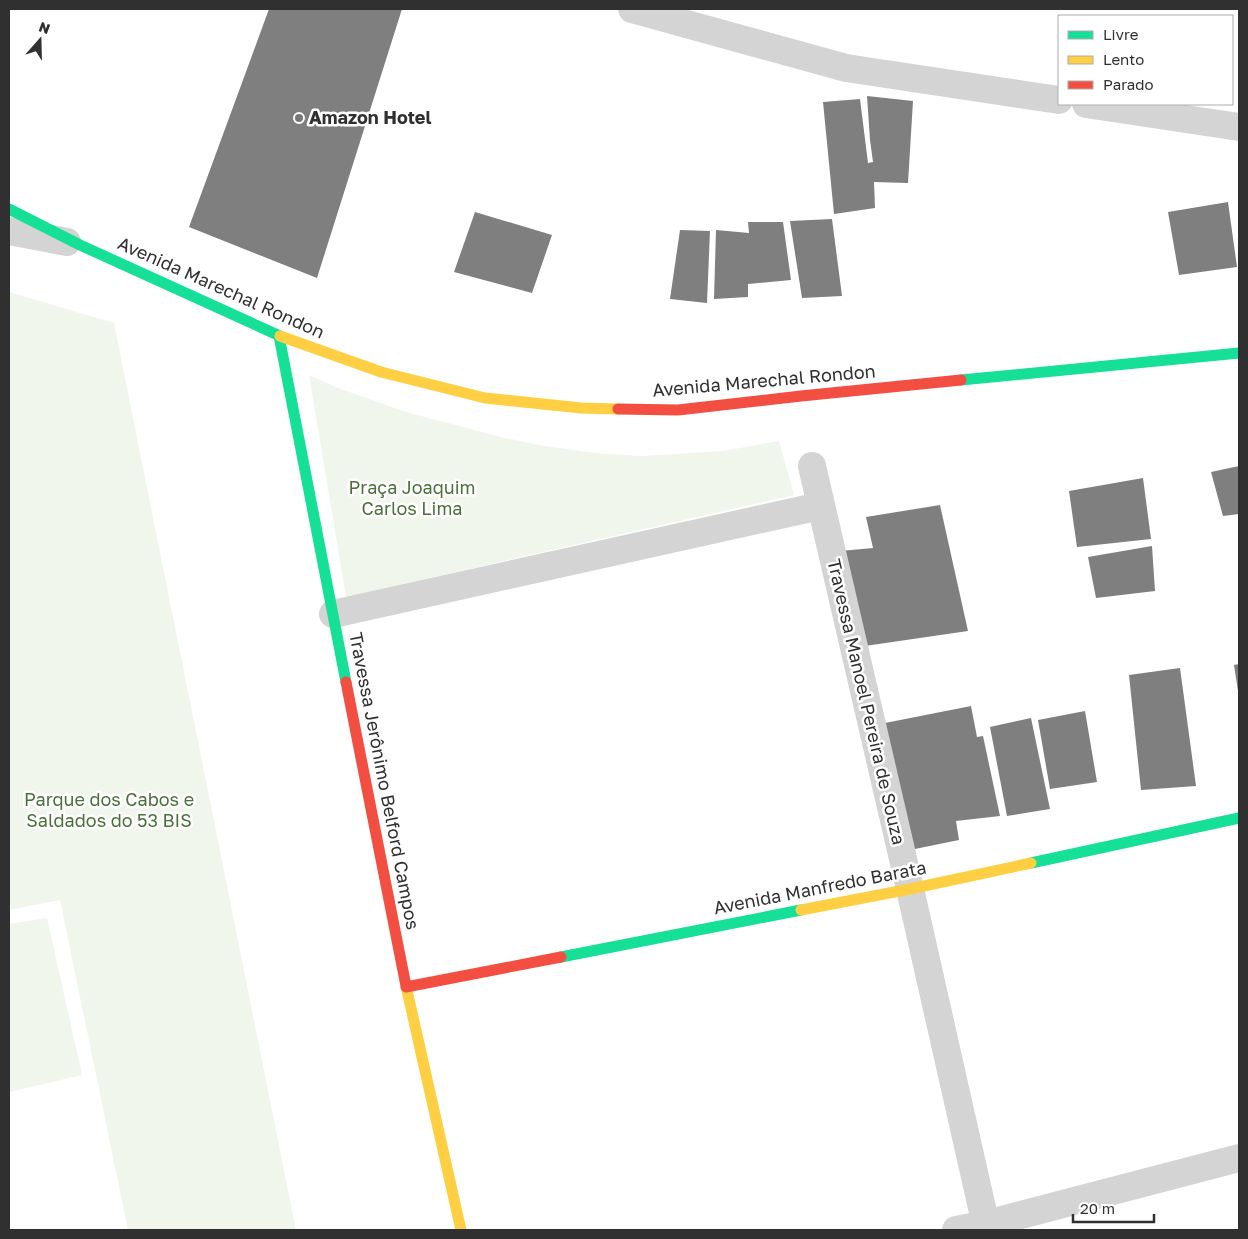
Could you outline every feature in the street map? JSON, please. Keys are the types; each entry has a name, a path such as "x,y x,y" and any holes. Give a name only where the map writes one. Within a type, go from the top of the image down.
{"street":[{"path":"632,9 846,68 1058,100"},
{"path":"1093,105 1239,127"},
{"name":"Avenida Marechal Rondon","path":"9,209 80,245 279,336 381,372 485,398 582,408 678,410 1239,353"},
{"path":"9,231 80,245"},
{"name":"Travessa Jerônimo Belford Campos","path":"279,336 406,987 461,1230"},
{"name":"Travessa Manoel Pereira de Souza","path":"812,466 987,1227"},
{"path":"333,614 820,506"},
{"name":"Avenida Manfredo Barata","path":"406,987 910,888 1239,818"},
{"path":"956,1230 987,1227 1239,1158"}],"green space":[{"name":"Parque dos Cabos e Saldados do 53 BIS","path":"9,292 114,323 296,1230 128,1230 60,900 9,910"},
{"name":"Praça Joaquim Carlos Lima","path":"309,375 338,388 406,412 505,438 544,446 595,453 642,456 723,451 779,441 794,495 346,597"},
{"path":"47,918 82,1075 9,1092 9,924"}],"building":[{"name":"Amazon Hotel","path":"269,9 402,9 317,278 189,227"},
{"path":"867,96 913,101 908,183 874,182 875,208 834,214 823,102 860,99 868,163 873,162"},
{"path":"1228,202 1237,267 1179,275 1168,212"},
{"path":"475,212 552,235 532,293 454,272"},
{"path":"832,219 842,296 802,298 790,221"},
{"path":"748,222 783,222 791,280 748,284 748,297 714,299 716,230 749,233"},
{"path":"680,230 710,231 707,303 670,299"},
{"path":"1239,466 1239,514 1223,516 1211,472"},
{"path":"1143,478 1151,539 1077,547 1069,491"},
{"path":"940,505 968,631 858,647 840,551 873,548 866,517"},
{"path":"1152,546 1155,591 1096,598 1088,557"},
{"path":"1239,664 1239,690 1238,691 1234,665"},
{"path":"1180,668 1196,786 1141,790 1129,675"},
{"path":"971,706 977,737 983,736 1000,816 956,821 959,840 910,850 885,723"},
{"path":"1085,711 1097,782 1050,789 1038,720"},
{"path":"1031,718 1050,809 1007,816 990,727"}],"traffic: fast":[{"path":"9,209 80,245 280,336"},
{"path":"279,336 346,682"},
{"path":"961,380 1239,353"},
{"path":"1031,863 1239,818"},
{"path":"561,957 801,910"}],"traffic: slow":[{"path":"280,336 381,372 485,398 581,408 618,409"},
{"path":"801,910 1031,863"},
{"path":"406,986 461,1230"}],"traffic: jam":[{"path":"618,409 678,410 961,380"},
{"path":"346,682 406,986"},
{"path":"406,987 561,957"}],"place":[{"name":"Amazon Hotel","path":"299,118"}]}
